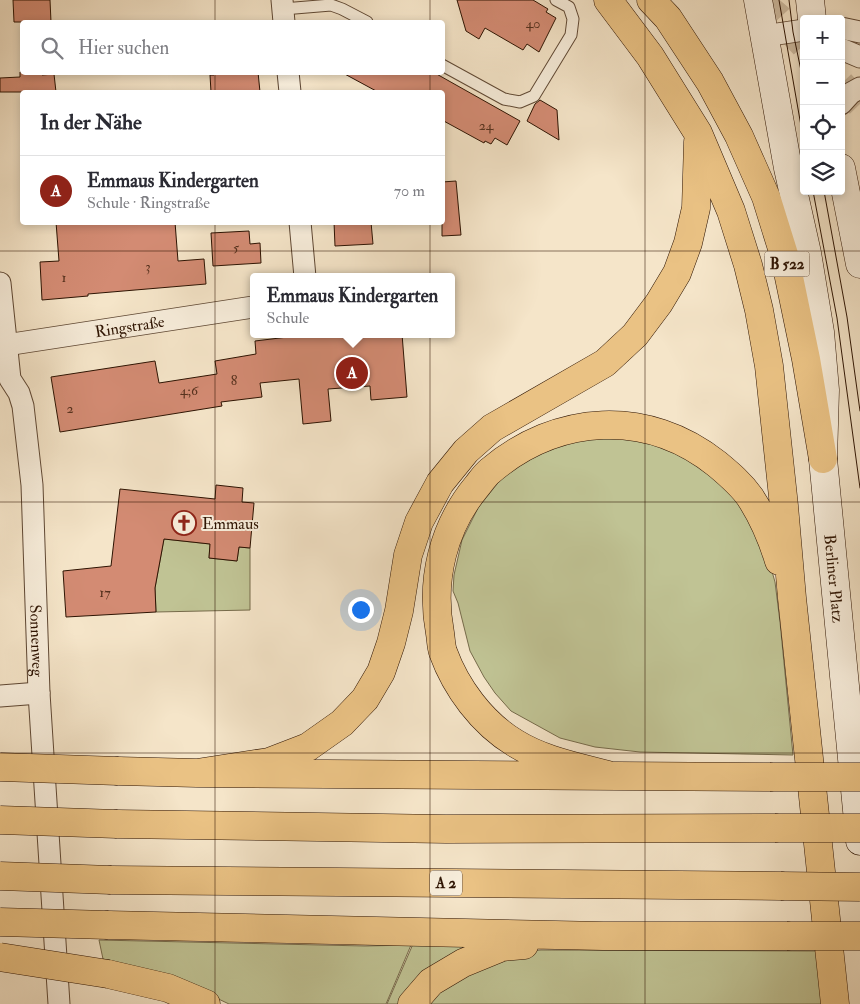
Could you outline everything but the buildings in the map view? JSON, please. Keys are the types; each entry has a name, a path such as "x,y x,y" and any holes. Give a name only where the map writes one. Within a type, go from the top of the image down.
{"highway":[{"path":"608,0 650,56 698,133 731,210 748,265 759,310 770,375 835,1004"},
{"name":"B 522","path":"651,0 668,18 710,82 739,136 766,197 785,258 806,359 822,459"},
{"path":"197,773 269,762 308,747 342,723 365,699 382,672 399,611 408,555 419,522 440,483 466,451 492,428 605,363 636,335 659,304 677,273 688,243 696,208 698,133"},
{"path":"611,776 545,758 515,743 489,723 470,701 456,679 443,651 437,613 440,558 449,531 465,500 489,472 515,452 546,436 581,427 613,424 646,428 679,440 707,456 730,475 749,496 769,532 792,598"},
{"path":"0,767 197,773 611,776 770,776 856,767"},
{"path":"0,820 117,824 446,829 860,828"},
{"name":"A 2","path":"0,876 111,880 860,887"},
{"path":"0,922 603,936 860,936"},
{"path":"412,1004 431,982 463,963 502,947 603,936"},
{"path":"0,957 108,974 168,988 206,1004"}],"main road":[{"name":"Berliner Platz","path":"758,0 788,168 807,253 820,332 825,390 822,459 856,767 860,841"},
{"path":"810,0 812,15"},
{"path":"845,188 860,264"}],"street":[{"path":"845,29 860,32"},
{"path":"764,36 800,31"},
{"path":"764,36 800,41"},
{"path":"845,50 860,56"},
{"path":"288,75 290,90"},
{"path":"845,100 851,93 860,88"},
{"path":"300,225 305,273"},
{"name":"Sonnenweg","path":"0,282 10,379 19,393 23,406 32,485 39,693 59,1004"},
{"name":"Ringstraße","path":"6,345 250,307"},
{"path":"0,696 39,693"}],"lane":[{"path":"445,66 504,99 520,102 534,96 571,36 572,19 569,7 556,0"},
{"path":"283,11 331,5 363,20"}],"green space":[{"path":"622,435 690,456 739,498 771,568 775,582 793,755 640,752 595,747 560,738 511,711 484,677 470,651 458,603 453,591 454,575 462,540 478,508 501,479 525,460 561,443"},
{"path":"164,539 210,544 209,558 237,561 239,547 250,548 250,610 156,612 155,588"},
{"path":"99,940 365,946 411,945 386,1004 229,1004 185,983 103,959"},
{"path":"466,943 464,950 400,1004 387,1004 413,944"},
{"path":"541,950 817,951 823,1004 425,1004 441,986 516,952"}],"tunnel":[{"path":"758,0 778,17 800,41"},
{"path":"845,88 860,104"}],"tram line":[{"path":"779,0 800,120"},
{"path":"789,0 800,66"},
{"path":"814,195 837,318 860,488"},
{"path":"825,195 847,317 860,411"}],"place":[{"name":"Emmaus Kindergarten","path":"352,373"},
{"name":"Emmaus","path":"184,523"}]}
